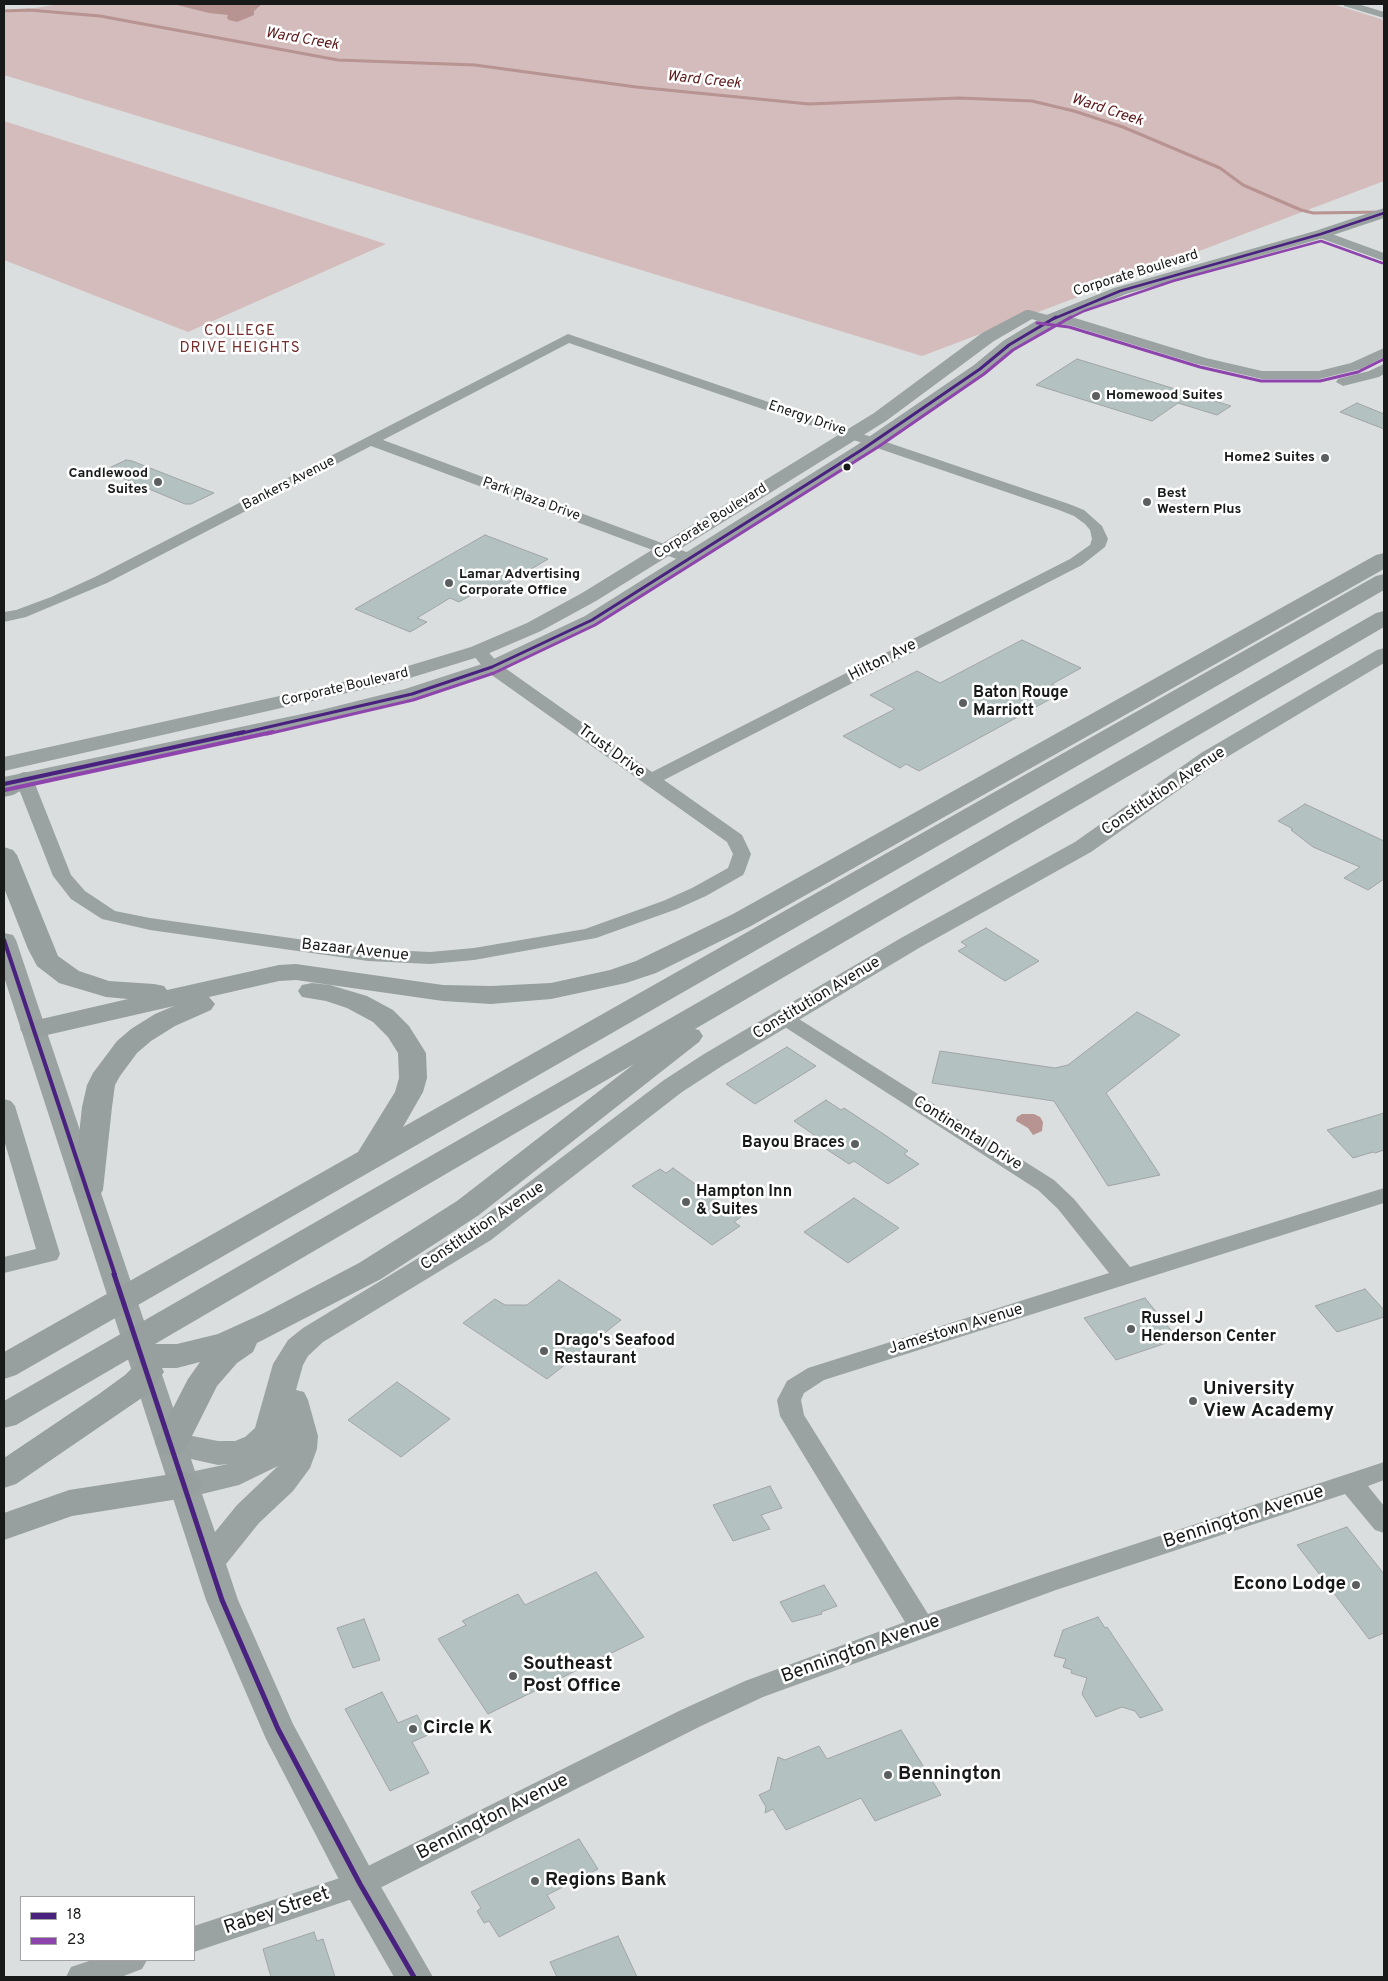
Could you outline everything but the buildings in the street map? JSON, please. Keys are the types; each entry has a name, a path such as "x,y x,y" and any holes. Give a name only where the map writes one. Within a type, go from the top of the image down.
{"highway":[{"path":"37,1036 192,999 263,975 296,972 443,993 519,994 582,985 646,967 742,920 1384,560"},
{"path":"4,1367 1384,582"},
{"path":"4,1416 1384,618"},
{"path":"4,855 41,950 54,967 69,977 106,989 192,999 262,991 330,993 357,1002 383,1016 407,1043 412,1053 414,1078 403,1104 392,1119 370,1158"},
{"path":"4,1475 137,1384 145,1362 194,1353 226,1344 273,1322 370,1271 468,1208 765,976"},
{"path":"88,1190 97,1107 101,1085 107,1073 127,1047 192,999"},
{"path":"172,1443 204,1379 211,1370 226,1355 273,1322"},
{"path":"4,1527 69,1503 185,1485"}],"street":[{"path":"1348,4 1384,16"},
{"name":"Corporate Boulevard","path":"1084,289 1384,199"},
{"name":"Corporate Boulevard","path":"10,784 313,718 412,694 530,651 592,620 875,442 980,369 1009,345 1050,320 1120,291 1328,232 1384,213"},
{"path":"1328,232 1384,257"},
{"name":"Corporate Boulevard","path":"4,764 290,701 366,683 478,652 534,627 589,597 852,434 917,391 988,337 1054,301"},
{"path":"1028,314 1050,320 1062,329 1158,353 1238,381 1319,375 1350,368 1384,352"},
{"name":"Energy Drive","path":"568,338 1064,507 1079,513 1097,529"},
{"name":"Bankers Avenue","path":"4,617 20,614 57,600 101,580 568,338"},
{"path":"1350,368 1366,376"},
{"path":"1270,380 1329,385 1366,376 1384,368"},
{"name":"Park Plaza Drive","path":"372,441 690,559"},
{"path":"762,490 759,499 760,505 769,509"},
{"name":"Hilton Ave","path":"650,780 1076,562 1097,547 1100,540 1097,529"},
{"path":"530,651 523,642 534,627"},
{"name":"Trust Drive","path":"478,652 492,666 735,839 742,854"},
{"name":"Constitution Avenue","path":"185,1485 228,1478 245,1472 272,1455 283,1443 288,1433 288,1364 298,1348 313,1335 480,1233 526,1200 673,1086 713,1060 910,943 1067,856 1110,829 1145,802 1209,758 1384,654"},
{"path":"313,718 309,714 315,705 366,683"},
{"path":"262,729 290,709 290,701"},
{"path":"148,754 152,732"},
{"name":"Bazaar Avenue","path":"10,784 62,876 78,895 109,915 150,924 368,955 430,958 474,954 589,934 699,892 736,871 742,854"},
{"path":"4,940 172,1443 222,1600 278,1729 360,1884 414,1977"},
{"name":"Continental Drive","path":"784,1018 1046,1185 1066,1204 1125,1277"},
{"path":"4,1106 48,1254 4,1266"},
{"name":"Jamestown Avenue","path":"922,1627 792,1416 789,1408 791,1393 801,1382 816,1374 1384,1195"},
{"path":"209,1562 248,1514 282,1483 295,1468 302,1449 303,1436 288,1392"},
{"name":"Constitution Avenue","path":"172,1443 218,1452 237,1452 256,1445 269,1434 288,1392"},
{"name":"Bennington Avenue","path":"360,1884 715,1707 816,1665 1089,1569 1384,1471"},
{"path":"1351,1483 1384,1524"},
{"name":"Rabey Street","path":"195,1939 360,1884"},
{"path":"81,1977 129,1961"}],"shaded area":[{"path":"60,4 1333,4 1384,20 1384,181 922,356 4,75 4,13"},
{"path":"173,4 262,4 254,11 254,15 237,22 229,20 227,18 228,15 209,13"},
{"path":"4,121 386,244 188,332 4,260"},
{"path":"1022,1114 1034,1114 1040,1117 1043,1122 1042,1131 1033,1135 1028,1128 1016,1121 1017,1117"}],"waterway":[{"name":"Ward Creek","path":"4,11 29,10 100,16 338,60 475,65 636,87 809,104 959,98 1032,101 1074,111 1123,127 1220,168 1243,185 1301,210 1313,213 1384,212"}],"transit line":[{"name":"18","path":"4,784 321,716 412,694 492,667 592,620 863,449 980,369 1009,345 1050,320 1120,291 1321,234 1384,213"},
{"name":"23","path":"5,790 322,722 413,700 494,673 595,625 878,447 984,374 1013,350 1053,326 1084,311 1173,281 1321,241 1382,263"},
{"name":"23","path":"1037,323 1069,327 1200,367 1261,381 1320,381 1358,372 1384,359"},
{"name":"18","path":"4,940 222,1600 278,1729 360,1884 414,1977"}],"place":[{"name":"Homewood Suites","path":"1096,396"},
{"name":"Home2 Suites","path":"1325,458"},
{"name":"Candlewood Suites","path":"158,482"},
{"name":"Best Western Plus","path":"1147,502"},
{"name":"Lamar Advertising Corporate Office","path":"449,583"},
{"name":"Baton Rouge Marriott","path":"963,703"},
{"name":"Bayou Braces","path":"855,1144"},
{"name":"Hampton Inn & Suites","path":"686,1202"},
{"name":"Russel J Henderson Center","path":"1131,1329"},
{"name":"Drago's Seafood Restaurant","path":"544,1351"},
{"name":"University View Academy","path":"1193,1401"},
{"name":"Econo Lodge","path":"1356,1585"},
{"name":"Southeast Post Office","path":"513,1676"},
{"name":"Circle K","path":"413,1729"},
{"name":"Bennington","path":"888,1775"},
{"name":"Regions Bank","path":"535,1881"}],"district":[{"name":"COLLEGE DRIVE HEIGHTS","path":"240,340"}]}
